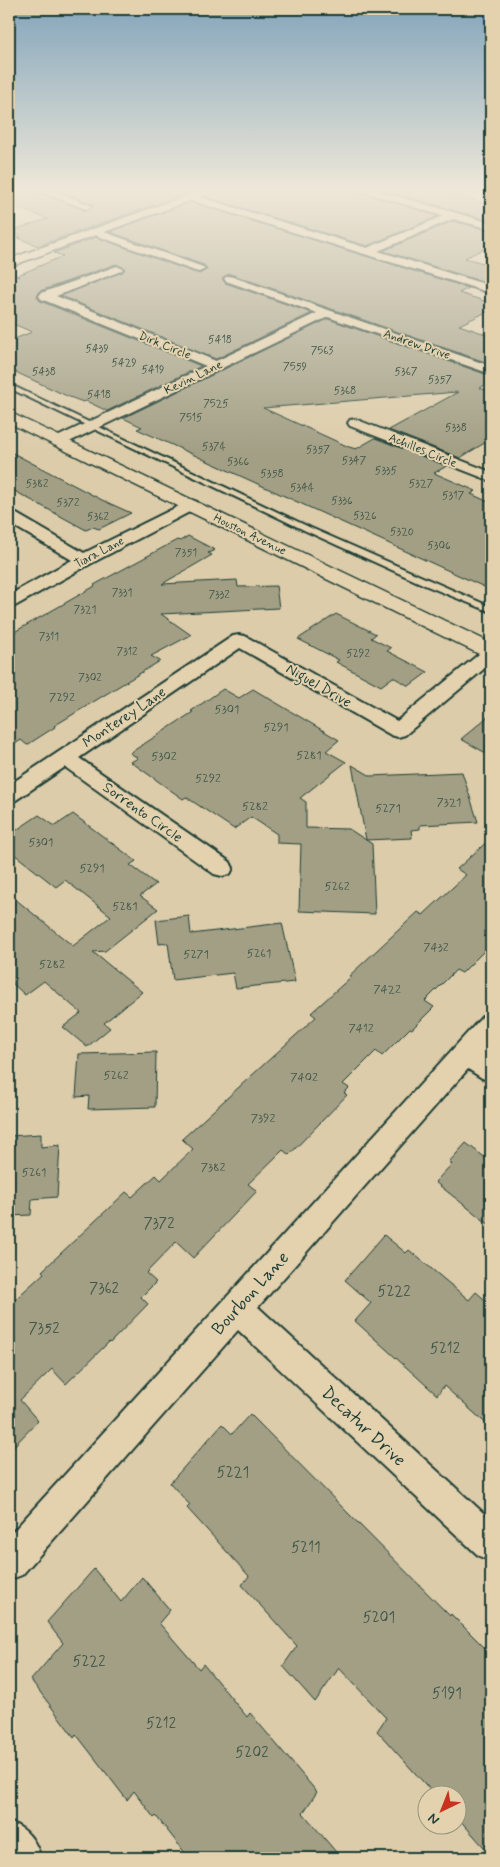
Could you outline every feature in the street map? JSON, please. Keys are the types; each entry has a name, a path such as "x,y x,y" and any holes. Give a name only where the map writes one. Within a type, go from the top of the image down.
{"street":[{"name":"Dirk Circle","path":"95,277 45,296 217,366"},
{"path":"449,277 491,290"},
{"name":"Andrew Drive","path":"230,279 491,370"},
{"name":"Kevin Lane","path":"60,441 327,312"},
{"name":"Houston Avenue","path":"9,417 491,652"},
{"name":"Achilles Circle","path":"356,423 491,478"},
{"name":"Tiara Lane","path":"9,602 84,560 191,505"},
{"path":"9,516 84,560"},
{"name":"Niguel Drive","path":"240,640 398,730 491,652"},
{"name":"Monterey Lane","path":"9,795 240,640"},
{"name":"Sorrento Circle","path":"64,757 222,868"},
{"name":"Bourbon Lane","path":"9,1562 491,1025"},
{"path":"466,1053 491,1070"},
{"name":"Decatur Drive","path":"236,1308 491,1544"},
{"path":"9,1842 21,1858"}],"lane":[{"path":"9,386 227,492 433,586 491,610"}],"building":[{"path":"20,277 79,277 40,291 37,297 40,301 201,366 107,411 86,401 83,402 67,396 9,369 9,341 32,332 9,322 9,282"},
{"path":"109,277 225,277 223,278 225,283 312,313 216,359 61,296"},
{"path":"239,277 434,277 469,288 459,293 491,303 491,310 459,325 491,336 491,364"},
{"path":"467,277 491,277 483,282"},
{"path":"328,319 491,376 491,381 480,388 491,392 491,439 460,458 389,430 458,392 263,408 349,447 356,449 375,438 447,466 434,473 476,491 471,494 491,503 491,590 137,429 142,427 123,418"},
{"path":"9,451 102,500 131,513 99,529 93,527 86,530 9,488"},
{"path":"188,536 215,550 208,553 212,555 162,584 237,580 238,587 276,586 279,608 161,614 191,635 151,656 160,661 54,726 27,745 21,740 9,748 9,635 94,585 177,540 180,541"},
{"path":"336,614 376,634 371,638 391,648 387,651 428,672 409,686 393,677 381,686 336,662 339,660 298,639"},
{"path":"223,689 239,698 253,689 339,740 326,751 346,762 300,798 306,802 306,828 349,829 372,844 375,914 299,911 301,844 277,843 277,834 251,817 234,829 186,797 183,799 131,762 138,758 130,753 193,712 191,711"},
{"path":"491,714 491,756 461,739"},
{"path":"352,765 371,776 462,772 478,822 420,825 420,829 411,830 412,838 366,840"},
{"path":"73,814 136,861 130,865 156,884 140,896 158,909 105,951 93,952 142,992 104,1023 110,1028 87,1047 63,1027 81,1013 44,981 25,995 9,980 9,894 73,946 111,916 65,880 56,887 9,850 9,835 39,815 55,826"},
{"path":"491,838 491,944 462,973 456,970 425,1001 434,1007 412,1029 410,1028 382,1056 376,1051 343,1084 349,1088 344,1093 347,1095 289,1155 283,1150 248,1184 257,1191 193,1258 176,1242 146,1273 156,1282 141,1297 148,1304 110,1343 66,1384 52,1369 20,1400 38,1421 9,1451 9,1305 44,1273 42,1271 126,1192 132,1197 156,1175 161,1180 193,1149 182,1139 316,1017 311,1013 352,976 349,976 418,912 423,915 466,875 457,869"},
{"path":"189,916 191,934 282,923 295,982 236,988 233,973 173,980 168,943 159,944 156,920"},
{"path":"156,1052 155,1107 88,1109 89,1096 76,1097 79,1054"},
{"path":"41,1134 41,1147 60,1145 57,1197 32,1199 31,1215 9,1216 9,1136"},
{"path":"466,1143 491,1162 491,1226 435,1182 452,1164 449,1162"},
{"path":"384,1235 406,1253 409,1250 469,1300 476,1292 491,1305 491,1428 444,1386 437,1395 355,1321 371,1303 345,1280"},
{"path":"250,1414 450,1616 451,1614 491,1654 491,1855 468,1829 468,1784 425,1784 377,1731 386,1718 339,1668 315,1702 283,1666 297,1646 242,1585 249,1576 187,1508 190,1505 170,1483 222,1424 232,1434"},
{"path":"94,1569 121,1602 142,1577 170,1610 159,1623 199,1669 203,1664 247,1717 250,1713 317,1792 303,1813 341,1858 189,1858 156,1816 154,1818 134,1791 127,1800 76,1734 74,1737 31,1680 63,1643 47,1622"}]}
